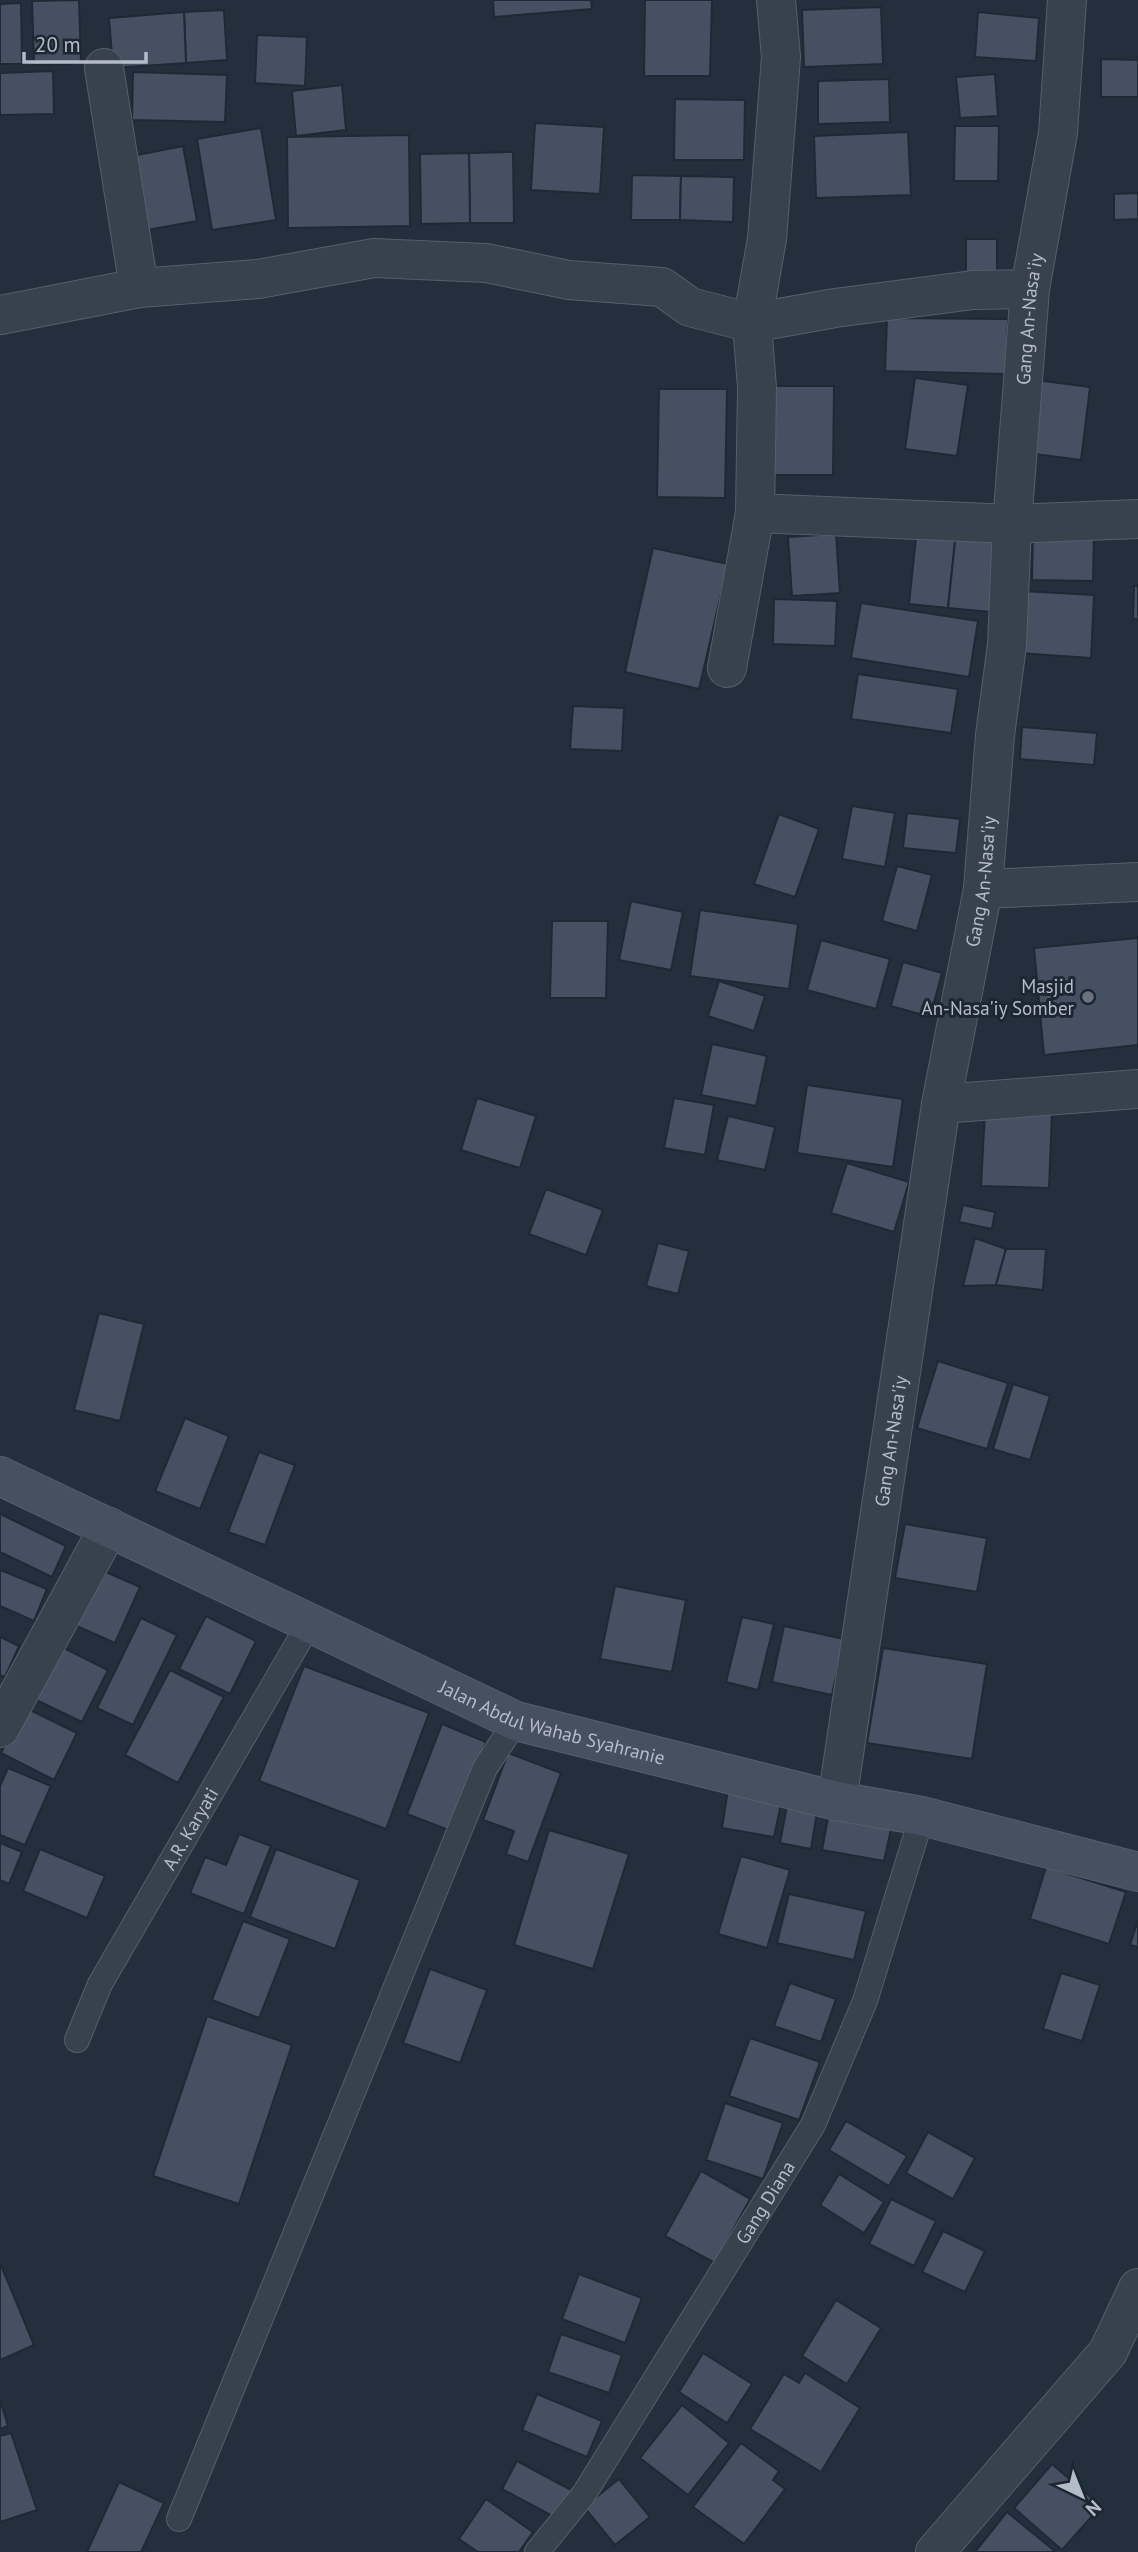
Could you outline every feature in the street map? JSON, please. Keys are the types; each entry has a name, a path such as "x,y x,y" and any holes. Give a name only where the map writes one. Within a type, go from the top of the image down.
{"main road":[{"name":"Jalan Abdul Wahab Syahranie","path":"0,1476 516,1721 837,1801 922,1816 1138,1872"}],"street":[{"path":"727,668 755,513 757,388 752,323 767,239 781,57 776,0"},
{"name":"Gang An-Nasa'iy","path":"837,1801 941,1104 983,888 995,735 1007,645 1012,524 1030,289 1058,134 1067,0"},
{"path":"104,68 139,288"},
{"path":"0,315 139,288 258,279 374,258 486,263 569,280 662,287 690,307 752,323 835,308 973,290 1030,289"},
{"path":"755,513 1012,524 1138,519"},
{"path":"983,888 1138,882"},
{"path":"941,1104 1138,1089"},
{"path":"0,1728 109,1527"},
{"path":"935,2552 1108,2352 1138,2288"}],"lane":[{"name":"A.R. Karyati","path":"77,2040 100,1983 310,1622"},
{"path":"179,2519 485,1768 516,1721"},
{"name":"Gang Diana","path":"537,2552 584,2494 813,2124 865,2001 922,1816"}],"building":[{"path":"79,0 81,63 34,65 32,1"},
{"path":"493,0 591,0 592,9 494,17"},
{"path":"645,0 712,0 710,76 644,76"},
{"path":"21,3 22,64 0,64 0,4"},
{"path":"881,7 883,64 804,67 802,10"},
{"path":"224,10 227,60 186,63 184,12"},
{"path":"184,12 186,63 113,68 109,18"},
{"path":"978,12 1039,18 1036,61 975,57"},
{"path":"257,35 307,37 305,86 255,83"},
{"path":"1101,59 1138,60 1138,97 1101,97"},
{"path":"53,71 54,114 0,115 0,73"},
{"path":"133,72 227,75 225,122 132,120"},
{"path":"995,74 998,116 960,118 956,77"},
{"path":"889,79 890,122 818,124 818,81"},
{"path":"342,85 346,130 296,136 292,91"},
{"path":"675,99 745,100 744,160 674,160"},
{"path":"535,123 604,127 600,194 531,190"},
{"path":"955,126 999,126 998,181 954,181"},
{"path":"261,128 276,220 212,230 197,139"},
{"path":"908,132 911,195 816,198 814,136"},
{"path":"409,135 410,226 288,228 287,137"},
{"path":"183,146 197,221 136,232 122,158"},
{"path":"513,152 514,223 470,223 469,153"},
{"path":"469,153 470,223 421,224 420,154"},
{"path":"632,175 681,176 680,220 631,220"},
{"path":"681,176 734,177 733,222 680,220"},
{"path":"1138,193 1138,219 1114,220 1114,194"},
{"path":"966,239 997,239 997,273 966,273"},
{"path":"887,318 1008,319 1006,374 885,371"},
{"path":"915,378 968,385 957,456 905,449"},
{"path":"1036,380 1090,387 1081,460 1027,453"},
{"path":"766,386 834,386 833,475 765,475"},
{"path":"659,389 727,389 725,498 657,497"},
{"path":"917,528 956,532 948,608 909,604"},
{"path":"1033,530 1094,531 1093,581 1032,580"},
{"path":"956,532 999,536 991,612 948,608"},
{"path":"836,534 840,593 792,596 788,537"},
{"path":"653,548 728,564 699,689 625,672"},
{"path":"1134,586 1138,586 1138,619 1133,619"},
{"path":"1022,591 1094,595 1091,658 1018,653"},
{"path":"774,599 837,601 835,646 773,644"},
{"path":"861,603 978,621 969,677 851,658"},
{"path":"858,674 958,689 951,733 851,719"},
{"path":"573,706 624,708 622,751 570,749"},
{"path":"1022,727 1097,733 1094,765 1020,759"},
{"path":"852,806 895,813 885,867 842,859"},
{"path":"907,813 960,819 956,853 903,848"},
{"path":"779,814 819,829 795,897 754,884"},
{"path":"897,866 932,875 917,931 882,921"},
{"path":"631,901 683,912 671,970 619,960"},
{"path":"700,910 798,924 789,989 690,976"},
{"path":"552,921 608,921 606,998 550,998"},
{"name":"Masjid An-Nasa'iy Somber","path":"1138,938 1138,1045 1044,1055 1034,948"},
{"path":"821,940 890,959 876,1009 807,990"},
{"path":"903,962 942,973 930,1017 891,1006"},
{"path":"719,981 765,996 754,1031 708,1016"},
{"path":"712,1044 767,1056 756,1106 701,1095"},
{"path":"807,1085 903,1099 893,1167 797,1153"},
{"path":"477,1098 536,1116 520,1168 461,1150"},
{"path":"674,1098 714,1105 705,1155 664,1148"},
{"path":"985,1111 1052,1113 1049,1188 981,1186"},
{"path":"728,1116 775,1127 765,1170 717,1160"},
{"path":"847,1163 909,1182 894,1232 831,1213"},
{"path":"546,1189 603,1210 586,1255 529,1234"},
{"path":"963,1205 995,1212 992,1229 959,1222"},
{"path":"975,1238 1006,1249 996,1285 963,1286"},
{"path":"658,1243 689,1251 678,1294 646,1286"},
{"path":"1006,1249 1046,1249 1043,1290 996,1285"},
{"path":"99,1313 144,1324 120,1421 74,1410"},
{"path":"938,1361 1008,1383 987,1449 917,1428"},
{"path":"1013,1384 1050,1396 1030,1460 993,1449"},
{"path":"185,1418 229,1436 200,1509 155,1491"},
{"path":"259,1452 295,1465 265,1545 228,1532"},
{"path":"0,1514 66,1546 52,1577 0,1552"},
{"path":"905,1524 987,1538 977,1592 895,1578"},
{"path":"97,1568 140,1587 115,1643 72,1624"},
{"path":"0,1570 47,1589 34,1621 0,1606"},
{"path":"615,1586 686,1600 672,1672 600,1659"},
{"path":"206,1616 256,1641 230,1694 179,1669"},
{"path":"742,1617 774,1624 758,1690 726,1682"},
{"path":"141,1618 177,1635 133,1725 97,1708"},
{"path":"784,1626 844,1639 832,1695 772,1682"},
{"path":"0,1637 19,1646 5,1677 0,1675"},
{"path":"58,1645 108,1670 82,1722 32,1698"},
{"path":"883,1648 987,1664 972,1759 867,1743"},
{"path":"304,1666 429,1713 386,1829 259,1781"},
{"path":"170,1670 224,1697 178,1783 125,1755"},
{"path":"24,1707 77,1733 54,1780 1,1753"},
{"path":"442,1724 486,1742 451,1831 407,1814"},
{"path":"508,1753 561,1773 528,1862 506,1854 514,1831 483,1820"},
{"path":"8,1768 51,1786 25,1845 0,1835 0,1786"},
{"path":"728,1789 782,1799 774,1837 722,1828"},
{"path":"788,1800 818,1806 811,1849 780,1843"},
{"path":"828,1818 891,1829 884,1861 822,1850"},
{"path":"549,1830 629,1854 593,1969 514,1945"},
{"path":"239,1834 271,1846 244,1914 190,1893 205,1857 226,1865"},
{"path":"0,1843 22,1852 9,1884 0,1880"},
{"path":"40,1849 105,1876 87,1918 23,1891"},
{"path":"276,1849 360,1880 335,1949 250,1917"},
{"path":"741,1856 790,1870 767,1948 718,1934"},
{"path":"1046,1867 1126,1892 1109,1944 1030,1919"},
{"path":"789,1894 866,1911 854,1960 777,1943"},
{"path":"1138,1920 1138,1947 1130,1945"},
{"path":"243,1921 290,1939 259,2018 212,2000"},
{"path":"430,1969 487,1990 460,2063 403,2043"},
{"path":"1061,1973 1100,1985 1082,2041 1043,2029"},
{"path":"790,1983 836,1999 821,2042 774,2026"},
{"path":"207,2016 292,2045 239,2204 153,2176"},
{"path":"750,2038 820,2062 799,2120 729,2096"},
{"path":"725,2103 783,2123 763,2179 706,2160"},
{"path":"846,2121 907,2156 889,2186 829,2150"},
{"path":"928,2132 975,2158 953,2199 906,2173"},
{"path":"701,2171 750,2199 715,2263 665,2236"},
{"path":"839,2174 884,2202 864,2233 820,2205"},
{"path":"891,2199 936,2221 914,2266 869,2244"},
{"path":"943,2231 985,2251 965,2292 922,2272"},
{"path":"0,2263 34,2345 0,2360"},
{"path":"579,2274 642,2298 625,2343 562,2319"},
{"path":"836,2300 881,2328 847,2384 802,2356"},
{"path":"561,2334 622,2355 609,2393 548,2372"},
{"path":"703,2353 752,2384 727,2423 679,2392"},
{"path":"805,2373 860,2408 821,2472 750,2429 784,2374 799,2383"},
{"path":"537,2394 602,2421 587,2457 522,2430"},
{"path":"0,2399 8,2426 0,2429"},
{"path":"682,2405 729,2443 688,2495 640,2458"},
{"path":"11,2433 37,2510 0,2522 0,2436"},
{"path":"741,2443 779,2471 773,2480 785,2489 744,2544 693,2507"},
{"path":"517,2461 573,2491 558,2519 502,2489"},
{"path":"1052,2464 1101,2506 1062,2550 1014,2508"},
{"path":"619,2479 650,2517 615,2545 584,2507"},
{"path":"119,2482 164,2503 141,2552 87,2552"},
{"path":"486,2499 533,2532 519,2552 478,2552 459,2539"},
{"path":"1007,2512 1056,2552 975,2552"}],"place":[{"name":"Masjid An-Nasa'iy Somber","path":"1088,997"}]}
